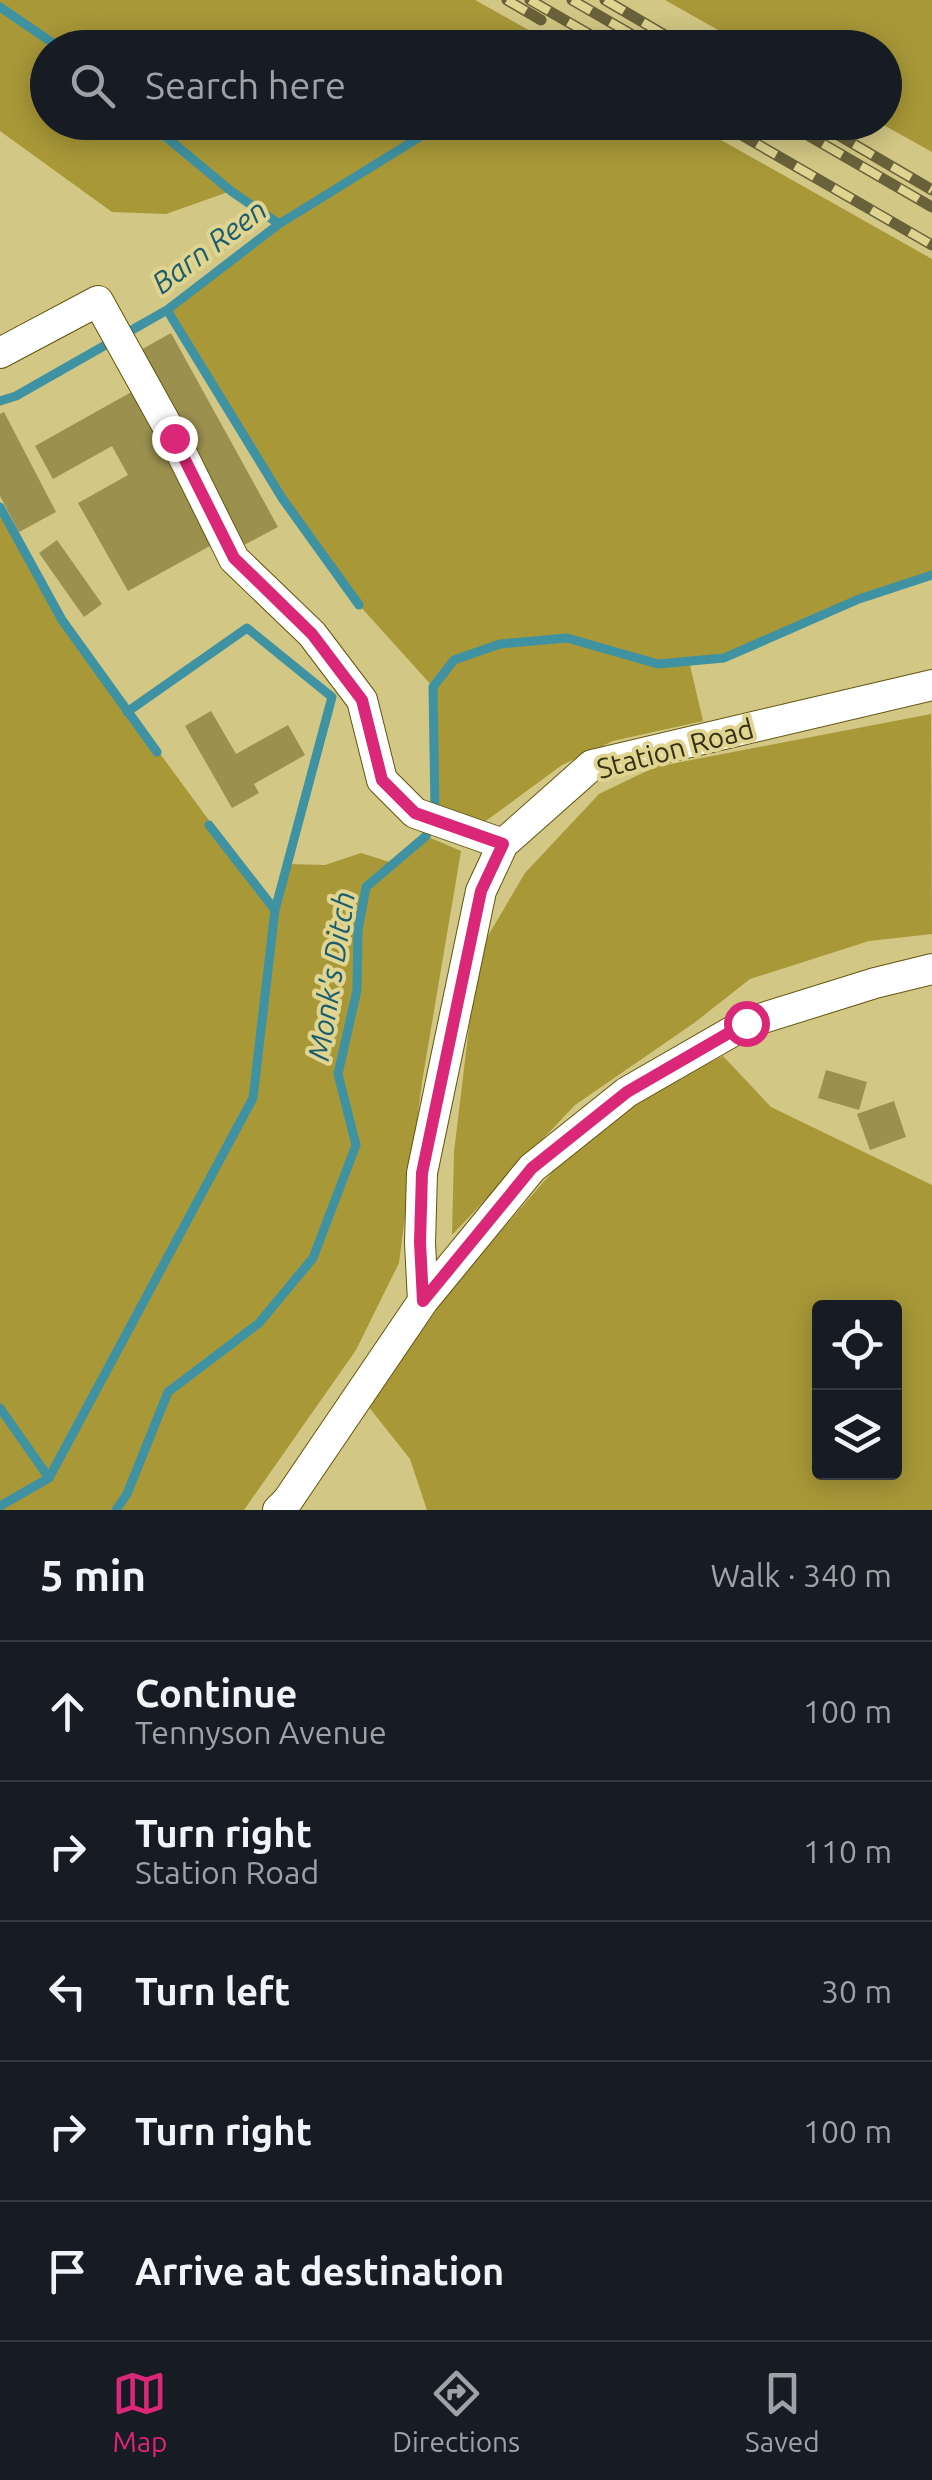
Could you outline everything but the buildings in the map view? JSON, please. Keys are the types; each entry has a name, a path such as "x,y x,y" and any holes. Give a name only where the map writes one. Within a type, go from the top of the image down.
{"street":[{"path":"0,353 98,301 174,438 234,558 312,634 362,700 382,780 415,813 503,844"},
{"name":"Station Road","path":"423,1301 422,1173 481,891 503,844 592,765 932,685"},
{"path":"278,1510 423,1301 532,1168 627,1092 746,1023 932,969"}],"shaded area":[{"path":"0,0 475,0 529,30 30,30 30,140 721,140 932,259 932,575 859,599 724,658 689,661 703,721 613,741 562,765 483,823 435,811 433,687 359,605 282,498 167,310 279,223 231,191 166,214 112,212 0,131"},
{"path":"665,0 932,0 932,152 902,135 902,30 718,30"},
{"path":"0,507 62,620 274,909 287,864 325,865 361,853 396,864 426,836 461,851 422,1082 399,1263 356,1350 244,1510 0,1510"},
{"path":"931,714 932,934 869,941 750,979 575,1105 452,1235 454,1152 482,946 525,873 599,794 655,767"},
{"path":"723,1056 771,1107 932,1185 932,1510 427,1510 410,1459 368,1406 457,1281 554,1170 626,1105"}],"waterway":[{"path":"0,7 34,30"},
{"path":"170,140 231,191 279,224"},
{"name":"Barn Reen","path":"0,401 16,396 167,310 279,224 415,140"},
{"path":"167,310 282,498 359,605"},
{"path":"0,507 62,620 157,752"},
{"name":"Monk's Ditch","path":"116,1510 127,1494 168,1392 259,1323 313,1258 356,1145 338,1074 357,990 358,930 366,887 426,836 435,811 433,687 454,660 500,644 567,638 658,664 724,658 859,599 932,575"},
{"path":"0,1506 49,1478 253,1098 275,910 332,697 247,628 127,712"},
{"path":"209,825 275,910"},
{"path":"0,1408 49,1478"}],"railway":[{"path":"507,0 541,20"},
{"path":"530,0 582,30"},
{"path":"572,0 624,30"},
{"path":"605,0 656,30"},
{"path":"750,140 932,245"},
{"path":"816,140 932,207"},
{"path":"847,140 932,190"}],"route":[{"path":"174,438 234,558 312,634 362,700 382,780 415,813 503,844 481,891 422,1173 423,1301 532,1168 627,1092 746,1023"}]}
